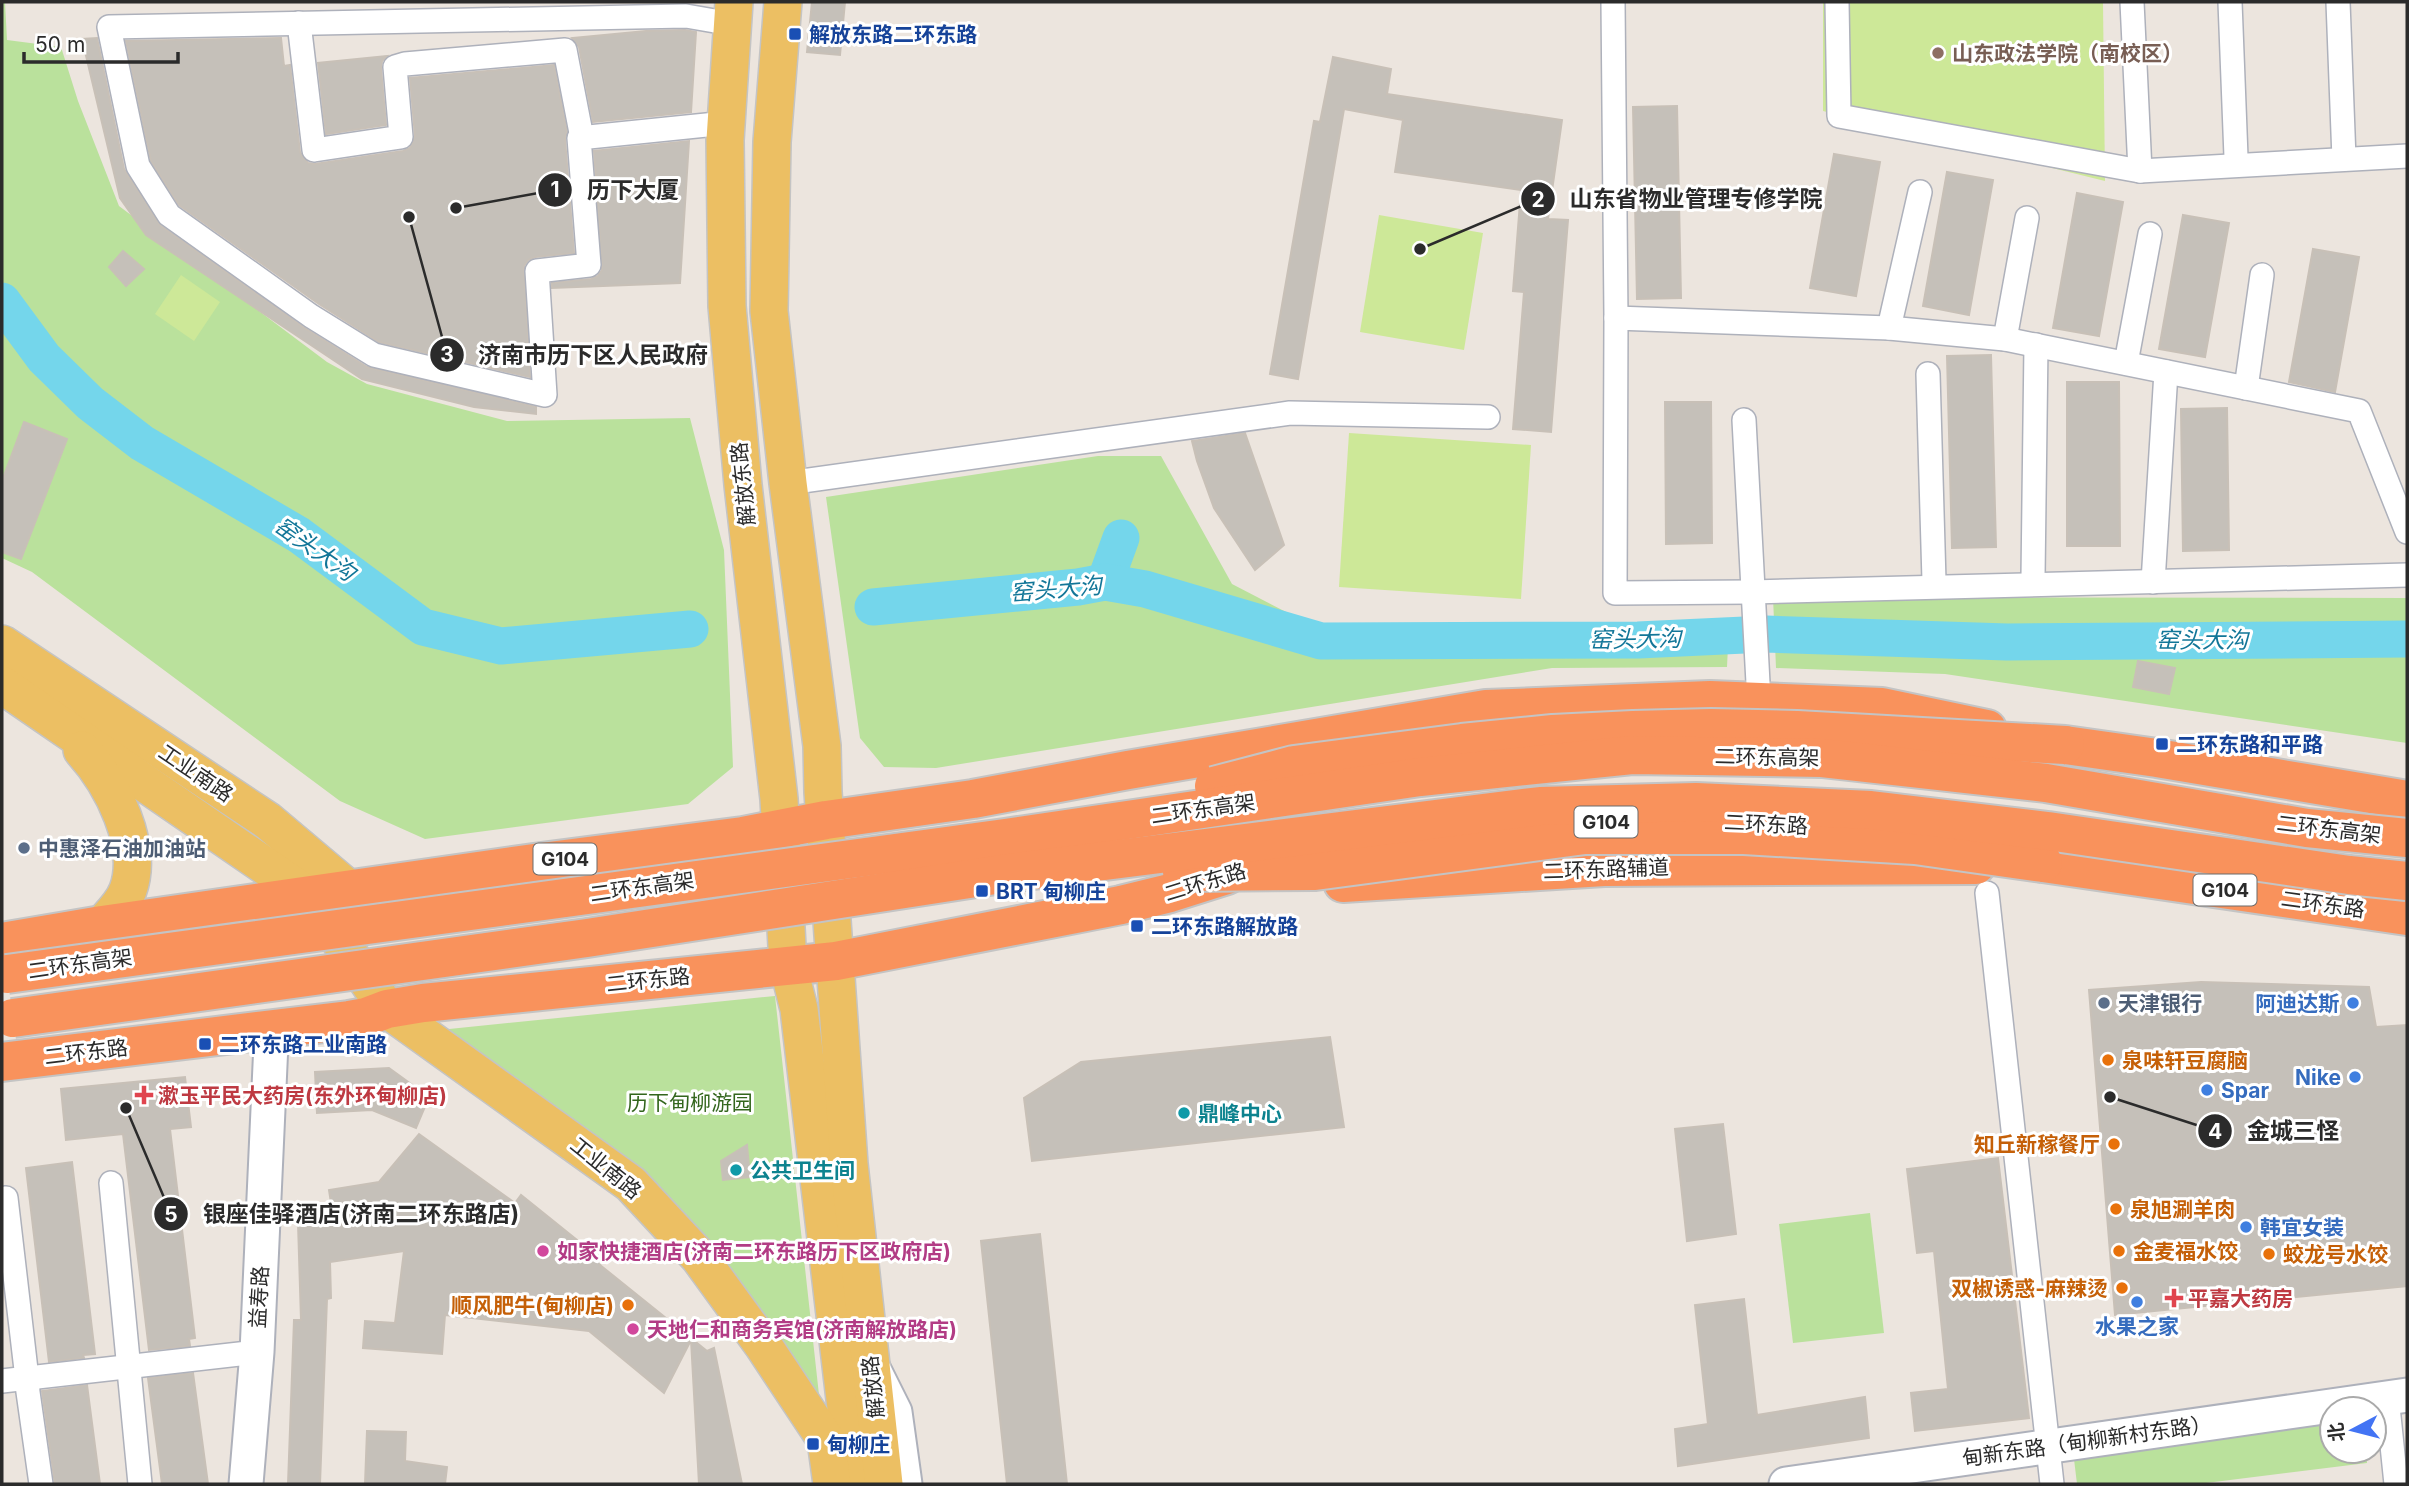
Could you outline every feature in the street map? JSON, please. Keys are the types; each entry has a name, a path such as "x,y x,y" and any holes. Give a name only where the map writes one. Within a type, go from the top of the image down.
{"highway":[{"path":"1237,752 1486,709 1710,700 1758,692 1882,707 2065,745 2407,800"},
{"path":"1007,856 1294,765 1462,743 1553,734 1735,728 2065,745"},
{"path":"1237,752 1292,779 1640,741 1809,743 2011,757 2065,745"},
{"name":"G104","path":"2,942 102,925 534,863 743,836 1237,752"},
{"name":"二环东高架","path":"2,1019 587,938 1420,777 1632,755 1822,758 2046,783 2307,828 2407,838"},
{"name":"二环东高架","path":"2,975 1007,856 1540,806 1696,802 1871,810 2048,831 2407,881"},
{"path":"1007,856 1315,871 1585,835 1744,835 1902,844 2043,863"},
{"name":"二环东路","path":"2043,863 2407,916"},
{"name":"二环东路辅道","path":"1170,893 1604,867 2043,863"},
{"name":"二环东路","path":"2,1062 366,1017 387,1009 836,961 1107,908 1170,893"}],"main road":[{"path":"783,2 772,142 769,311 822,747 836,961"},
{"name":"解放东路","path":"733,13 726,122 727,306 750,548 779,799 788,965"},
{"name":"工业南路","path":"2,644 268,821 351,891"},
{"name":"工业南路","path":"2,685 309,896 387,1009 631,1184 699,1257 763,1345 851,1479"},
{"path":"60,726 89,757 107,784 127,829 133,854 133,872 128,890 122,903 102,925"},
{"path":"351,891 387,1009"},
{"name":"解放路","path":"836,961 833,1166 851,1479"},
{"name":"解放路","path":"788,965 833,1166 871,1364 851,1479"}],"street":[{"path":"1613,2 1615,593 2407,575"},
{"path":"1837,2 1839,116 2140,171 2407,156"},
{"path":"2132,2 2140,171"},
{"path":"2230,2 2236,157"},
{"path":"2338,2 2344,159"},
{"path":"726,122 579,138 589,265 537,271 545,395 374,355 311,316 169,215 138,166 109,27 733,13"},
{"path":"299,23 314,150 401,136 395,67 565,50 582,138"},
{"path":"1889,328 1920,192"},
{"path":"2005,339 2027,218"},
{"path":"2126,363 2150,234"},
{"path":"2246,388 2262,275"},
{"path":"1616,318 1889,328 2005,339 2359,411 2407,532"},
{"path":"2033,576 2036,345"},
{"path":"2153,582 2166,372"},
{"path":"1928,374 1934,582"},
{"path":"788,483 1290,413 1488,417"},
{"path":"1744,419 1751,592 1758,650 1758,692"},
{"path":"1987,893 2052,1484"},
{"name":"益寿路","path":"246,1484 257,1352 271,1043 281,1028"},
{"path":"111,1183 140,1484"},
{"path":"6,1198 41,1484"},
{"path":"2,1381 27,1383 127,1367 257,1352"},
{"path":"871,1364 895,1412 905,1484"},
{"path":"2396,1484 2401,1392"},
{"name":"甸新东路（甸柳新村东路）","path":"1786,1484 2048,1447 2401,1392"}],"green space":[{"path":"2,2 5,2 7,40 61,47 78,101 119,206 327,362 367,384 507,421 690,418 724,550 733,767 688,804 425,839 340,801 32,572 2,558"},
{"name":"山东政法学院（南校区）","path":"1823,2 2103,2 2105,181 1823,111"},
{"path":"1379,215 1483,233 1464,350 1360,332"},
{"path":"181,275 220,302 194,341 155,314"},
{"path":"1349,433 1531,445 1521,599 1339,587"},
{"path":"1098,456 1161,456 1232,584 1321,630 1321,652 1729,626 1727,667 1552,668 936,768 884,767 860,738 826,497"},
{"path":"1773,597 2407,598 2407,743 1945,674 1776,668"},
{"name":"历下甸柳游园","path":"775,996 822,1422 703,1254 420,1032"},
{"path":"1870,1213 1884,1333 1793,1343 1779,1224"},
{"path":"2318,1424 2318,1465 2351,1465 2198,1484 2077,1484 2074,1459"}],"building":[{"path":"812,2 845,2 840,55 807,52"},
{"path":"685,30 696,32 691,112 593,122 579,47 572,38"},
{"path":"97,38 124,169 161,226 303,327 367,367 536,407 536,414 474,407 362,379 146,235 120,198 82,39"},
{"path":"281,38 284,66 290,65 300,152 308,163 315,164 410,148 415,136 410,78 554,65 567,132 565,139 574,253 535,257 528,260 524,266 530,377 379,342 319,304 179,205 151,161 126,41"},
{"path":"387,56 382,61 381,68 386,125 326,134 318,63"},
{"path":"1333,57 1391,69 1387,94 1562,120 1548,219 1568,220 1551,432 1513,429 1524,292 1513,291 1521,190 1395,172 1403,120 1344,109 1298,379 1270,374 1314,121 1320,122"},
{"path":"1677,106 1681,298 1637,299 1633,107"},
{"path":"689,141 680,283 552,288 552,283 591,279 598,276 602,270 594,151"},
{"path":"1834,154 1880,162 1856,296 1810,288"},
{"path":"1947,172 1993,180 1969,315 1923,306"},
{"path":"2077,193 2123,202 2099,336 2053,328"},
{"path":"2183,215 2229,223 2205,357 2159,349"},
{"path":"2313,249 2359,257 2335,392 2289,382"},
{"path":"123,251 144,269 126,286 109,267"},
{"path":"1991,355 1996,547 1952,548 1947,356"},
{"path":"2067,382 2119,382 2120,546 2067,546"},
{"path":"1665,402 1711,402 1712,543 1666,544"},
{"path":"2227,408 2229,550 2183,551 2181,409"},
{"path":"24,422 67,439 21,559 2,552 2,481"},
{"path":"1245,433 1284,545 1255,570 1214,508 1192,441"},
{"path":"2138,661 2175,668 2169,694 2133,687"},
{"path":"2201,982 2369,987 2376,1027 2407,1025 2407,1286 2115,1315 2089,990"},
{"name":"鼎峰中心","path":"1330,1037 1344,1127 1032,1161 1024,1098 1081,1062"},
{"path":"389,1068 429,1097 416,1128 372,1110 317,1113 315,1072"},
{"path":"185,1077 191,1127 170,1129 195,1338 189,1339 190,1346 149,1350 123,1134 66,1140 61,1089"},
{"path":"1723,1124 1736,1234 1687,1241 1675,1129"},
{"path":"419,1134 515,1203 521,1195 602,1260 600,1265 707,1351 714,1348 742,1484 699,1484 691,1340 664,1393 589,1331 445,1315 442,1354 363,1348 365,1321 395,1323 404,1251 330,1262 331,1298 327,1299 320,1484 288,1484 294,1320 301,1320 298,1223 334,1222 329,1190 379,1182"},
{"path":"747,1145 750,1177 723,1180 721,1161"},
{"path":"1998,1158 2029,1418 1915,1431 1911,1393 1948,1389 1934,1251 1917,1253 1907,1169"},
{"path":"72,1162 95,1354 49,1362 26,1168"},
{"path":"1040,1234 1067,1484 1007,1484 981,1241"},
{"path":"1744,1299 1757,1415 1865,1397 1869,1438 1678,1466 1675,1429 1708,1424 1695,1305"},
{"path":"193,1373 208,1484 162,1484 148,1378"},
{"path":"87,1385 100,1484 55,1484 42,1391"},
{"path":"367,1431 406,1432 405,1461 447,1467 445,1484 365,1484"}],"waterway":[{"name":"窑头大沟","path":"2,301 44,358 90,403 142,443 299,535 423,627 501,646 690,629"},
{"path":"1105,582 1121,538"},
{"name":"窑头大沟","path":"873,607 1105,582 1145,589 1321,641 1638,640 1766,634 2007,642 2407,639"}],"place":[{"name":"解放东路二环东路","path":"795,34"},
{"name":"山东政法学院（南校区）","path":"1938,53"},
{"name":"历下大厦","path":"456,208"},
{"name":"济南市历下区人民政府","path":"409,217"},
{"name":"山东省物业管理专修学院","path":"1420,249"},
{"name":"二环东路和平路","path":"2162,744"},
{"name":"中惠泽石油加油站","path":"24,848"},
{"name":"BRT 甸柳庄","path":"982,891"},
{"name":"二环东路解放路","path":"1137,926"},
{"name":"天津银行","path":"2104,1003"},
{"name":"阿迪达斯","path":"2353,1003"},
{"name":"二环东路工业南路","path":"205,1044"},
{"name":"泉味轩豆腐脑","path":"2108,1060"},
{"name":"Nike","path":"2355,1077"},
{"name":"Spar","path":"2207,1090"},
{"name":"漱玉平民大药房(东外环甸柳店)","path":"144,1095"},
{"name":"金城三怪","path":"2110,1097"},
{"name":"银座佳驿酒店(济南二环东路店)","path":"126,1108"},
{"name":"鼎峰中心","path":"1184,1113"},
{"name":"知丘新稼餐厅","path":"2114,1144"},
{"name":"公共卫生间","path":"736,1170"},
{"name":"泉旭涮羊肉","path":"2116,1209"},
{"name":"韩宜女装","path":"2246,1227"},
{"name":"如家快捷酒店(济南二环东路历下区政府店)","path":"543,1251"},
{"name":"金麦福水饺","path":"2119,1251"},
{"name":"蛟龙号水饺","path":"2269,1254"},
{"name":"双椒诱惑-麻辣烫","path":"2122,1288"},
{"name":"平嘉大药房","path":"2174,1298"},
{"name":"水果之家","path":"2137,1302"},
{"name":"顺风肥牛(甸柳店)","path":"628,1305"},
{"name":"天地仁和商务宾馆(济南解放路店)","path":"633,1329"},
{"name":"甸柳庄","path":"813,1444"}]}
